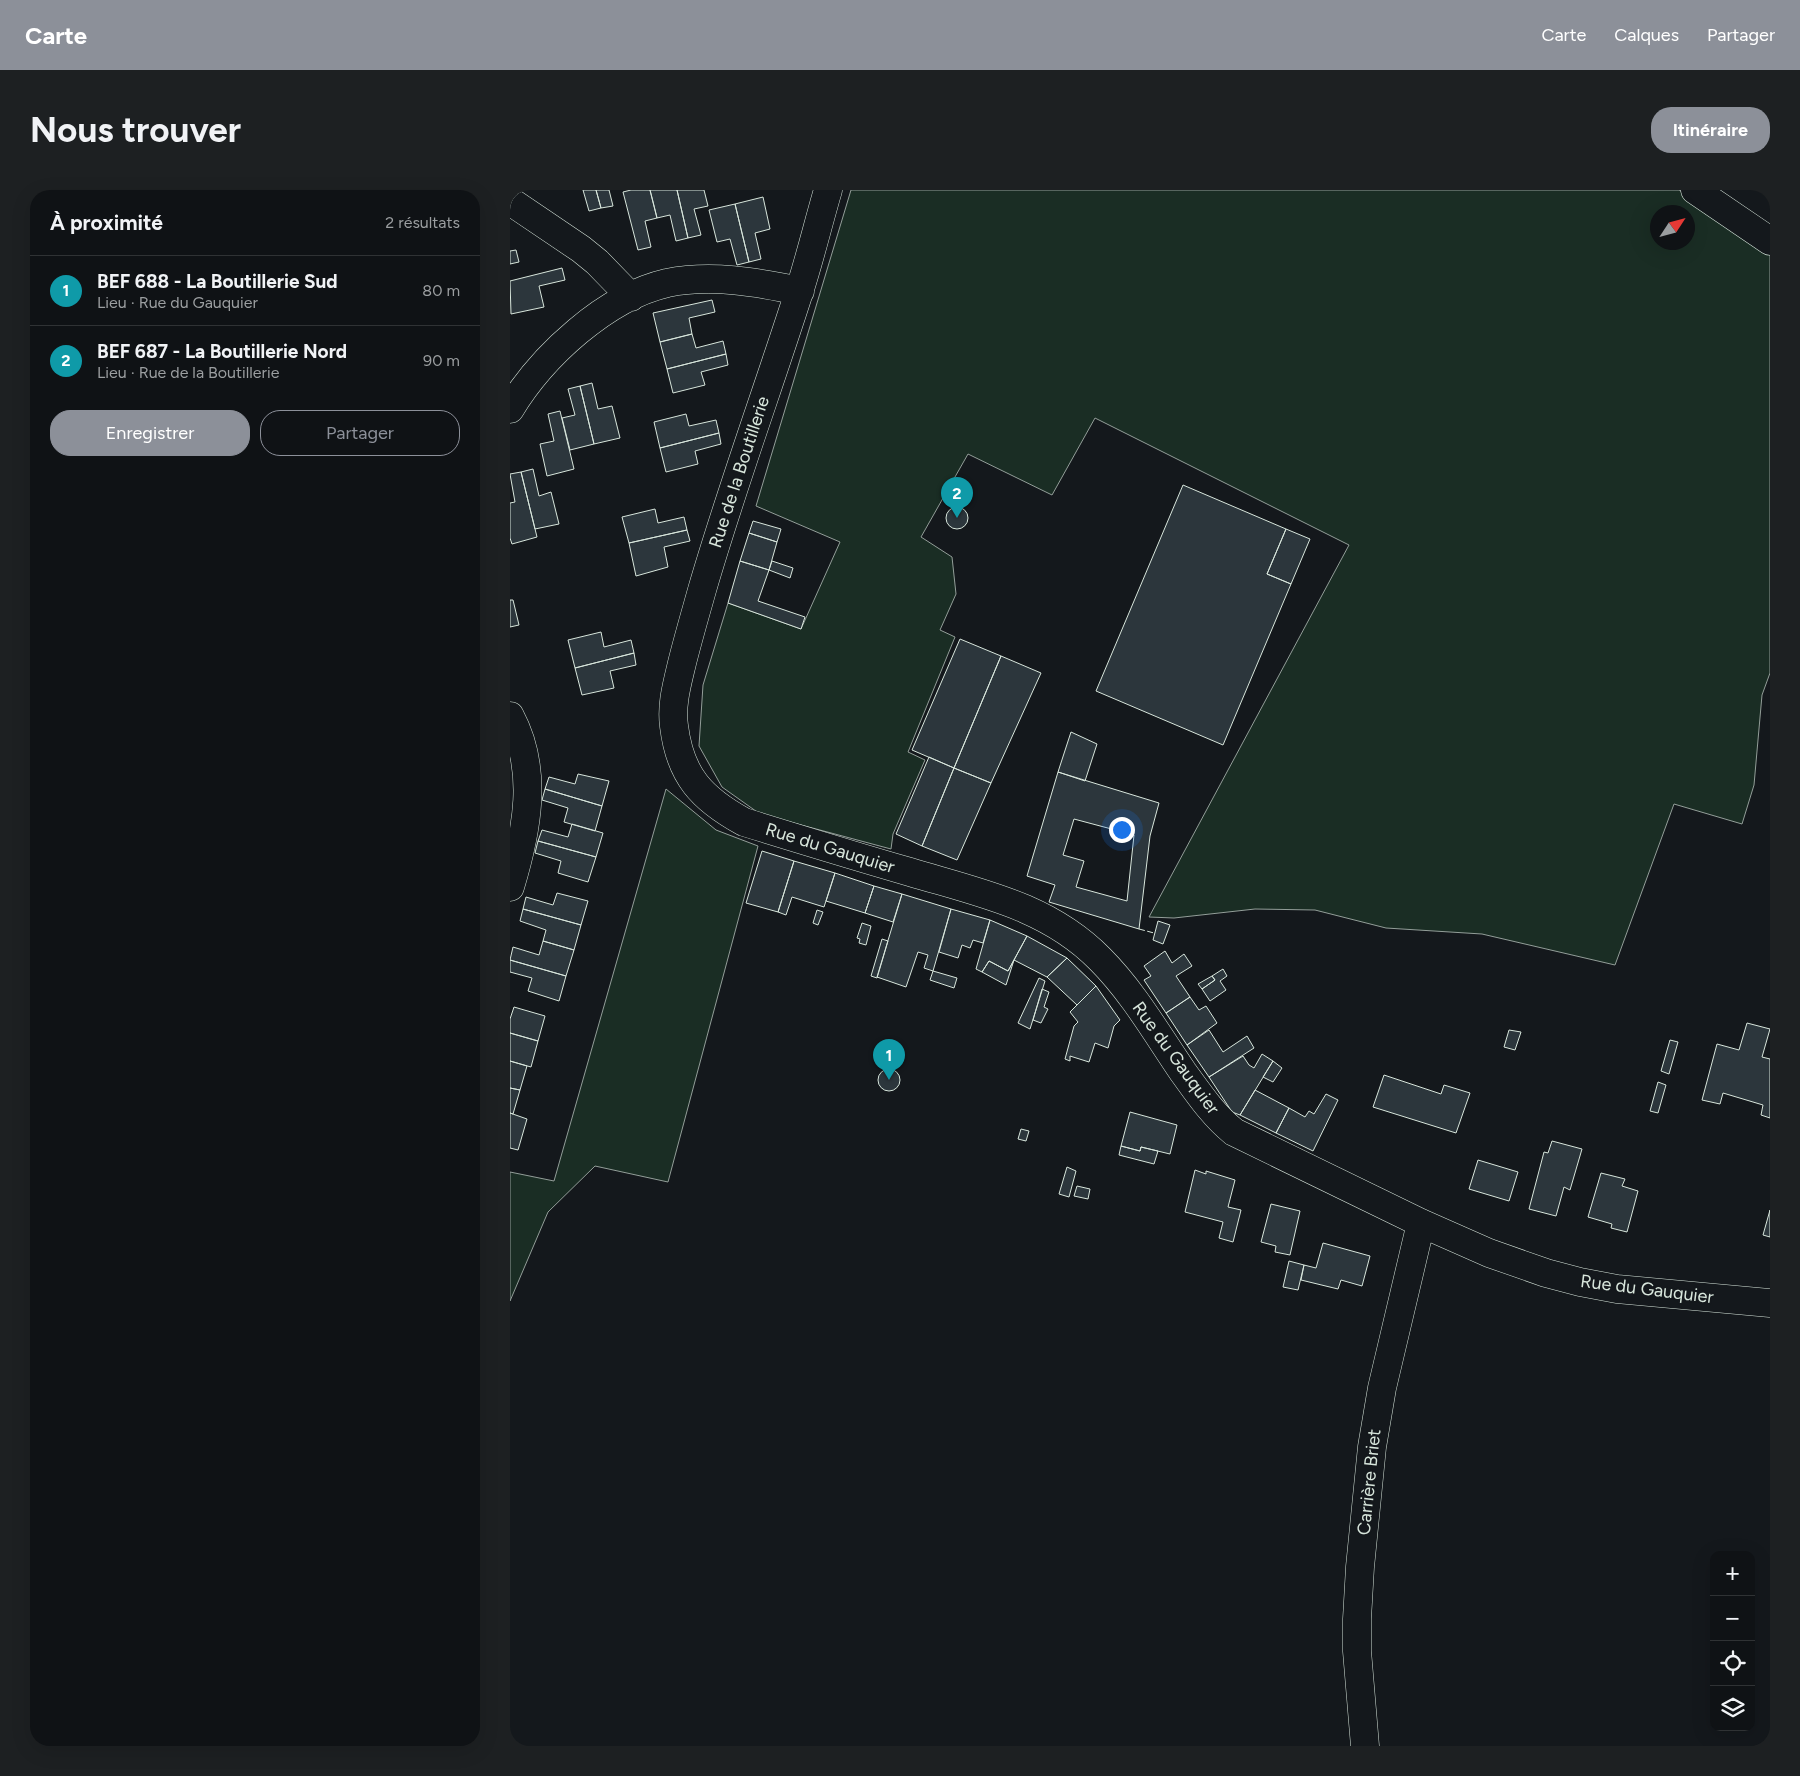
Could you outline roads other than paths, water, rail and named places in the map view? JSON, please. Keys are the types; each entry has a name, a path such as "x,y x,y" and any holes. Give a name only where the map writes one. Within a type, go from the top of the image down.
{"street":[{"name":"Rue de la Boutillerie","path":"681,757 673,726 673,711 675,692 690,631 725,513 800,291 828,190"},
{"path":"1695,190 1770,240"},
{"path":"510,201 581,249 597,262 631,297"},
{"path":"510,409 530,380 565,342 606,310 631,297 666,284 704,279 770,285 800,291"},
{"path":"510,716 523,748 528,796 523,838 510,887"},
{"name":"Rue du Gauquier","path":"681,757 691,778 702,793 713,804 744,822 991,896 1039,914 1057,924 1085,944 1114,974 1203,1100 1222,1122 1234,1132 1421,1223 1489,1253 1546,1273 1617,1289 1770,1303"},
{"name":"Carrière Briet","path":"1365,1746 1357,1652 1357,1620 1360,1567 1372,1447 1382,1388 1421,1223"}],"place":[{"name":"BEF 687 - La Boutillerie Nord","path":"957,518"},
{"name":"BEF 688 - La Boutillerie Sud","path":"889,1080"}]}
